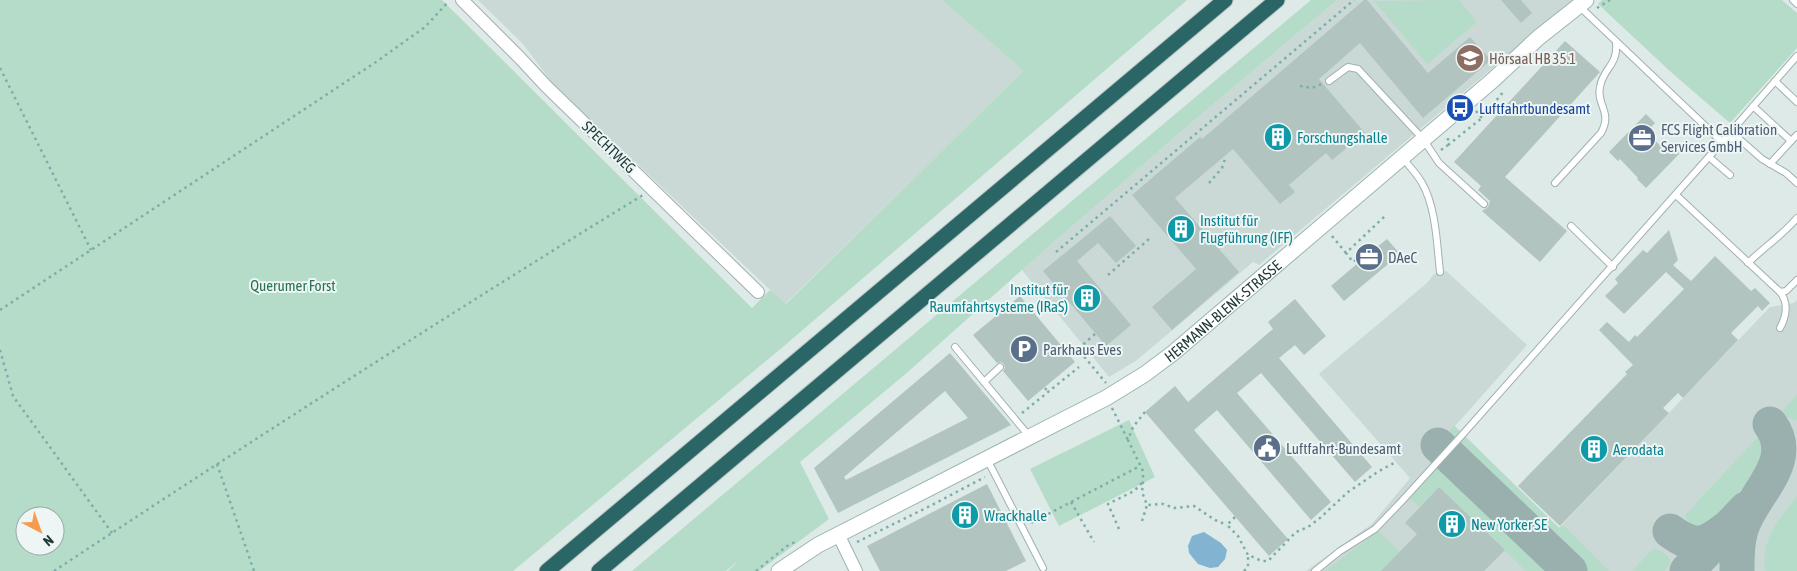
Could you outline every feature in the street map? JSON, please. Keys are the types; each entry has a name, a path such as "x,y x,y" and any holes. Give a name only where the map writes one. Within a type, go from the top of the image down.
{"highway":[{"path":"547,571 1224,0"},
{"path":"599,571 1277,0"}],"street":[{"name":"SPECHTWEG","path":"462,0 546,86 758,292"},
{"name":"HERMANN-BLENK-STRASSE","path":"779,571 806,552 838,534 1030,437 1104,389 1129,385 1160,363 1493,80 1538,38 1584,6"},
{"path":"838,534 856,571"}],"lane":[{"path":"1793,0 1797,4"},
{"path":"1584,6 1616,43 1722,142"},
{"path":"1555,183 1601,133 1606,124 1606,116 1599,88 1604,76 1615,60 1616,43"},
{"path":"1315,571 1382,522 1612,267 1797,56"},
{"path":"1329,82 1348,67 1358,69 1423,139 1439,163 1484,204"},
{"path":"1775,81 1797,102"},
{"path":"1753,106 1791,141"},
{"path":"1770,164 1797,135"},
{"path":"1722,142 1737,137 1770,164 1786,173 1797,184"},
{"path":"1402,157 1422,183 1428,200 1436,237 1440,272"},
{"path":"1709,157 1730,175"},
{"path":"1676,195 1784,296 1786,312 1780,328"},
{"path":"1748,263 1762,248 1783,232 1797,218"},
{"path":"1571,226 1612,267"},
{"path":"1780,292 1786,291 1797,280"},
{"path":"955,347 1030,437"},
{"path":"984,382 1000,367"},
{"path":"987,459 1043,568"}],"path":[{"path":"0,310 212,172 376,62 425,27 450,0"},
{"path":"1056,252 1354,0"},
{"path":"1584,6 1610,0"},
{"path":"0,68 91,250"},
{"path":"1300,86 1312,88 1329,82"},
{"path":"1448,145 1482,118 1504,90"},
{"path":"1476,111 1482,118"},
{"path":"1209,182 1222,168 1225,159"},
{"path":"54,571 217,464 550,252 652,190"},
{"path":"1346,253 1386,215"},
{"path":"1332,236 1353,262 1356,260"},
{"path":"1108,275 1149,239"},
{"path":"1096,334 1078,349 1104,389 1143,471 1142,492 1146,505 1142,521"},
{"path":"0,350 13,396 112,533"},
{"path":"1015,419 1079,367"},
{"path":"1104,389 1110,380"},
{"path":"1045,388 1048,392"},
{"path":"1128,440 1133,427 1145,412"},
{"path":"1248,555 1262,561 1268,561 1296,532 1308,527 1320,518 1348,492 1396,462"},
{"path":"217,464 254,571"},
{"path":"1022,527 1140,466"},
{"path":"1119,530 1108,504 1134,491 1143,482"},
{"path":"1071,502 1094,542"},
{"path":"1146,505 1163,504 1174,508 1194,506 1215,520 1227,525 1238,536 1248,555 1248,566 1244,571"},
{"path":"1227,525 1235,517"}],"shaded area":[{"path":"478,0 942,0 1025,71 785,304 553,84 523,44"},
{"path":"1337,0 1573,0 1259,265 1253,262 1137,360 1109,377 1022,270 1184,129"},
{"path":"1446,271 1527,345 1455,426 1559,528 1770,307 1794,303 1797,300 1797,571 1306,571 1372,524 1410,478 1319,374 1427,283 1434,274"}],"green space":[{"name":"Querumer Forst","path":"0,0 442,0 752,308 770,290 786,304 1024,71 942,0 1187,0 784,346 513,571 0,571"},
{"path":"1311,0 1337,0 1184,129 909,371 800,462 829,519 759,571 728,571 739,560 726,571 632,571"},
{"path":"1459,0 1477,22 1427,64 1374,1"},
{"path":"1602,0 1782,0 1797,13 1797,48 1730,123 1672,73 1598,4"},
{"path":"1797,395 1797,420 1782,416 1783,410"},
{"path":"1129,420 1155,477 1059,526 1030,469"},
{"path":"1454,426 1559,528 1563,525 1609,571 1584,571 1444,438"},
{"path":"1758,437 1763,443 1765,450 1763,466 1705,529 1698,529 1692,526 1685,515"},
{"path":"1441,463 1555,571 1526,571 1439,487 1419,507 1409,498"},
{"path":"1797,496 1797,571 1765,571 1764,559 1768,539 1777,522"},
{"path":"1378,531 1400,552 1381,571 1325,571"},
{"path":"1654,548 1664,553 1670,560 1671,563 1664,571 1632,571"}],"water":[{"path":"1204,532 1221,543 1227,550 1225,559 1218,567 1210,568 1198,564 1189,553 1188,546 1192,536"}],"building":[{"path":"1364,0 1367,0 1428,73 1470,37 1491,60 1423,118 1360,43 1319,79 1365,133 1332,160 1326,153 1289,185 1295,192 1280,204 1233,149 1175,198 1239,272 1172,330 1152,307 1196,269 1132,195 1200,137 1202,139"},
{"path":"1501,0 1521,0 1532,13 1521,23"},
{"path":"1565,41 1600,72 1505,177 1567,231 1540,262 1482,211 1488,207 1490,201 1478,190 1481,186 1454,162"},
{"path":"1646,114 1655,123 1646,132 1666,151 1675,142 1683,150 1646,188 1620,159 1618,161 1609,152"},
{"name":"Institut für Raumfahrtsysteme (IRaS)","path":"1110,216 1136,246 1116,263 1098,243 1077,261 1131,325 1106,346 1043,271"},
{"name":"Aerodata","path":"1669,230 1678,260 1673,265 1691,281 1715,256 1751,291 1755,288 1770,303 1762,311 1758,306 1731,333 1738,340 1683,398 1678,393 1663,408 1669,413 1560,526 1518,486 1627,374 1625,372 1633,365 1599,330 1607,322 1629,342 1635,335 1637,337 1684,289 1666,272 1624,314 1605,296 1618,283 1615,279 1643,250 1647,253"},
{"path":"1387,239 1400,254 1344,301 1331,286 1358,263 1354,258 1368,246 1372,251"},
{"name":"Parkhaus Eves","path":"1020,296 1075,362 1028,401 1003,371 1005,368 1004,364 1001,362 997,363 973,335"},
{"name":"Luftfahrt-Bundesamt","path":"1295,299 1326,336 1304,355 1295,345 1279,358 1372,467 1355,482 1261,373 1237,393 1331,502 1311,520 1217,410 1194,430 1288,539 1269,556 1145,412 1175,386 1188,402 1273,329 1268,322"},
{"path":"950,353 1011,425 838,513 814,468","holes":["945,391 968,418 846,480 844,477"]},
{"name":"Wrackhalle","path":"987,484 1026,561 1006,571 880,571 867,546"},
{"name":"New Yorker SE","path":"1439,487 1505,550 1484,571 1381,571 1417,534 1405,523"}],"taxiway":[{"path":"1737,571 1738,541 1743,524 1771,476 1779,450 1777,437 1770,424"},
{"path":"1438,445 1570,571"},
{"path":"1687,571 1746,509"},
{"path":"1670,531 1678,537 1692,543 1698,543 1705,542 1726,529"}],"place":[{"name":"Hörsaal HB 35.1","path":"1470,58"},
{"name":"Luftfahrtbundesamt","path":"1460,108"},
{"name":"Forschungshalle","path":"1278,137"},
{"name":"FCS Flight Calibration Services GmbH","path":"1642,138"},
{"name":"Institut für Flugführung (IFF)","path":"1181,229"},
{"name":"DAeC","path":"1369,257"},
{"name":"Institut für Raumfahrtsysteme (IRaS)","path":"1087,298"},
{"name":"Parkhaus Eves","path":"1024,349"},
{"name":"Luftfahrt-Bundesamt","path":"1267,448"},
{"name":"Aerodata","path":"1594,449"},
{"name":"Wrackhalle","path":"965,515"},
{"name":"New Yorker SE","path":"1452,524"}]}
